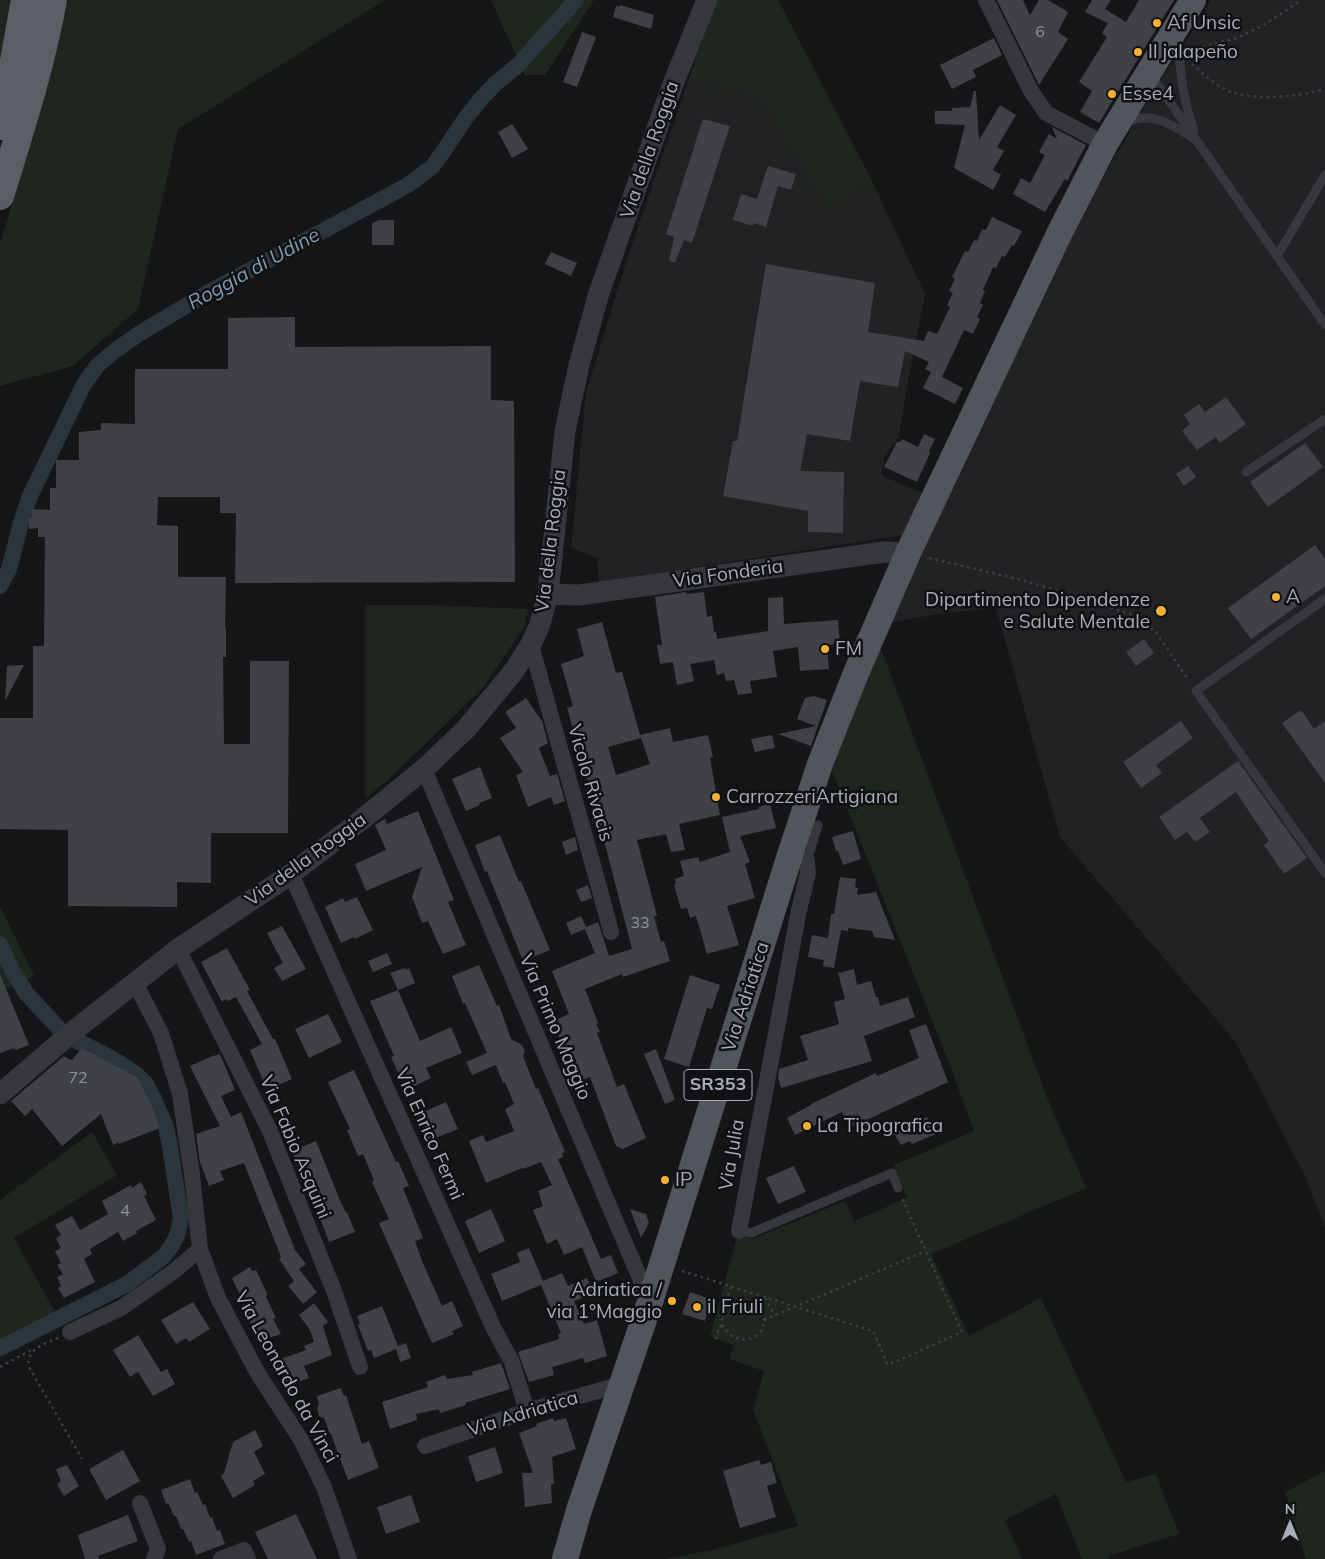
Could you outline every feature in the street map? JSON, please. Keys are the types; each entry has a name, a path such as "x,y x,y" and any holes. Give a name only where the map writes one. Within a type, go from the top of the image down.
{"highway":[{"path":"0,126 6,105 24,0"},
{"path":"0,196 30,98 48,31 53,0"}],"main road":[{"name":"Via Adriatica","path":"565,1559 579,1510 650,1302 661,1264 787,906 820,764 856,673 908,554 1060,232 1105,144 1193,0"}],"street":[{"name":"Via della Roggia","path":"0,1094 69,1035 178,949 290,874 424,769 466,729 514,671 539,627 548,594 565,431 578,365 599,294 673,84 707,0"},
{"path":"986,0 1031,91 1046,113 1105,144"},
{"name":"Via Fonderia","path":"548,594 579,595 884,552 908,554"},
{"name":"Vicolo Rivacis","path":"530,644 611,932"},
{"name":"Via Primo Maggio","path":"424,769 650,1302"},
{"name":"Via Enrico Fermi","path":"290,874 494,1329 512,1362 527,1411"},
{"name":"Via Julia","path":"739,1231 787,906"},
{"name":"Via Fabio Asquini","path":"178,949 269,1129 334,1291 360,1367"},
{"name":"Via Leonardo da Vinci","path":"135,983 161,1033 180,1094 192,1175 200,1249 218,1298 257,1372 302,1440 324,1487 350,1559"},
{"path":"70,1332 121,1308 173,1272 200,1249"},
{"name":"Via Adriatica","path":"424,1446 527,1411 622,1384"},
{"path":"140,1504 158,1549 154,1559"},
{"path":"221,1559 244,1550 248,1559"}],"lane":[{"path":"1179,22 1179,53 1185,100 1199,142"},
{"path":"1149,73 1325,325"},
{"path":"1105,144 1118,128 1128,121 1137,118 1149,118 1164,122 1199,142"},
{"path":"1277,256 1325,175"},
{"path":"1246,472 1325,419"},
{"path":"1325,599 1196,691 1325,873"},
{"path":"799,859 818,825"},
{"path":"739,1231 751,1233 892,1173 898,1188"}],"path":[{"path":"1179,53 1237,38 1264,25 1301,0"},
{"path":"1179,53 1223,89 1242,95 1292,96 1325,88"},
{"path":"908,554 1022,580 1132,615 1156,632 1196,691"},
{"path":"661,1264 872,1331 888,1365 962,1332 898,1188"},
{"path":"732,1286 723,1315 724,1325 728,1334 733,1337 739,1339 751,1338 760,1332 764,1320 926,1251"},
{"path":"764,1297 775,1316"},
{"path":"716,1339 719,1327 724,1325"},
{"path":"0,1367 70,1332"},
{"path":"37,1347 29,1356 29,1367 82,1459"}],"shaded area":[{"path":"0,0 17,0 0,92"},
{"path":"68,0 385,0 178,129 138,309 73,366 0,386 0,244 54,61"},
{"path":"491,0 594,0 545,75 525,75"},
{"path":"716,0 778,0 872,181 925,294 899,437 885,456 881,475 922,493 904,535 599,582 597,558 571,548 586,393 627,259"},
{"path":"716,0 778,0 872,181 828,206 761,96 690,77"},
{"name":"Dipartimento Dipendenze e Salute Mentale","path":"1211,0 1325,0 1325,1228 1306,1178 1235,1041 1060,837 996,608 938,614 889,623 1085,209 1157,84 1179,53"},
{"path":"365,605 428,605 528,609 525,626 483,688 387,781 365,798"},
{"path":"879,643 1048,1100 1086,1188 931,1254 969,1336 1041,1298 1126,1482 1156,1474 1179,1534 1108,1556 1109,1559 1082,1559 1056,1494 1005,1520 1022,1559 666,1559 712,1550 798,1526 753,1410 764,1371 729,1359 734,1345 710,1337 737,1236 752,1239 845,1201 854,1221 907,1198 894,1165 974,1131 951,1068 832,771"},
{"path":"0,906 34,976 0,991"},
{"path":"92,1132 117,1175 14,1238 56,1314 0,1340 0,1200"},
{"path":"1325,1471 1325,1559 1306,1559 1285,1492"}],"building":[{"path":"997,0 1023,0 1030,15 1039,0 1048,0 1068,12 1058,32 1068,39 1039,85"},
{"path":"1092,0 1111,0 1105,9 1126,22 1139,0 1174,0 1099,123 1080,112 1092,91 1079,82 1107,37 1102,33 1108,23 1085,12"},
{"path":"620,5 654,15 651,29 613,17 616,6 619,7"},
{"path":"582,32 596,37 577,87 563,82"},
{"path":"994,38 1002,55 973,70 976,77 952,89 940,65"},
{"path":"974,91 976,91 979,140 1000,105 1016,115 997,147 1004,151 993,170 1001,175 993,190 954,168 965,125 935,124 935,111 952,111 952,108 970,107"},
{"path":"703,119 730,126 692,243 684,240 675,263 669,261 674,237 666,234"},
{"path":"512,124 528,149 512,158 498,132"},
{"path":"1052,127 1086,145 1067,181 1065,179 1045,212 1013,194 1021,178 1030,183 1045,155 1039,152 1049,134 1057,139"},
{"path":"768,166 796,174 791,190 778,186 766,227 754,223 753,226 733,220 741,194 757,199"},
{"path":"992,217 1022,231 1014,246 1012,245 1005,257 1002,256 996,268 993,267 983,290 985,291 980,303 983,305 977,317 980,319 973,334 964,330 942,377 963,388 955,404 923,388 931,372 925,369 929,362 905,351 898,387 860,381 850,441 807,434 800,471 844,472 843,533 808,532 808,511 723,496 733,441 737,441 766,264 875,283 868,332 924,341 928,331 937,334 950,307 947,305 953,293 949,291 955,279 952,277 965,251 968,252 974,240 977,241 982,229 986,230"},
{"path":"380,220 394,220 394,245 372,245 372,223"},
{"path":"551,252 577,263 571,276 545,264"},
{"path":"295,317 295,347 491,346 491,400 514,401 515,582 235,583 236,513 220,513 220,497 158,497 157,525 178,526 178,577 226,577 226,657 223,657 224,744 250,744 250,661 289,661 288,833 211,833 211,883 177,882 177,907 68,906 68,830 0,829 0,718 33,718 33,646 44,646 45,537 38,537 38,528 29,529 29,517 32,517 32,509 50,510 50,488 56,488 56,460 79,460 79,432 101,430 101,423 135,424 135,369 228,369 228,318"},
{"path":"1226,397 1246,424 1220,443 1216,437 1197,450 1182,431 1190,424 1184,415 1199,404 1205,412"},
{"path":"924,434 935,439 917,482 884,467 897,442 900,442 902,439 918,447"},
{"path":"1305,443 1323,467 1268,507 1250,482"},
{"path":"1188,466 1196,477 1184,486 1176,474"},
{"name":"A","path":"1315,545 1325,559 1325,586 1251,639 1228,608"},
{"path":"686,592 686,594 704,592 707,617 712,616 717,639 768,631 768,598 783,597 784,624 838,620 840,644 827,645 829,669 800,671 798,647 773,651 777,677 750,681 752,693 738,695 734,680 726,681 724,673 717,675 714,660 690,664 694,681 677,685 673,662 660,664 657,645 662,645 655,597"},
{"path":"602,622 616,673 622,672 640,735 670,728 673,742 708,735 713,757 710,758 720,815 679,824 685,850 671,852 666,834 637,840 657,916 654,916 661,942 664,941 670,961 623,977 622,974 585,989 598,1023 596,1024 600,1032 597,1033 617,1087 624,1084 646,1138 623,1149 616,1146 590,1077 579,1081 576,1071 573,1072 553,1021 569,1014 552,971 595,953 585,929 571,935 566,923 581,916 586,927 598,922 609,956 632,949 597,813 567,708 573,706 561,664 584,656 577,629","holes":["641,737 650,764 616,775 608,747"]},
{"path":"1144,639 1154,653 1136,666 1126,652"},
{"path":"24,665 5,701 7,666"},
{"path":"814,696 827,700 811,746 778,734 816,726 797,719 805,698"},
{"path":"526,698 542,721 548,743 539,748 550,776 557,774 565,801 554,805 551,797 528,807 516,775 523,772 500,738 516,728 505,712"},
{"path":"1301,710 1314,729 1325,721 1325,783 1282,723"},
{"path":"1181,721 1193,738 1156,765 1162,773 1141,788 1123,762"},
{"path":"772,735 775,748 755,752 751,739"},
{"path":"1238,761 1307,858 1284,874 1264,845 1269,841 1236,792 1200,818 1210,832 1195,842 1187,832 1175,840 1159,817"},
{"path":"480,767 492,798 466,811 452,779"},
{"path":"770,804 776,828 740,836 750,862 745,864 755,898 727,906 739,945 707,954 696,916 690,918 687,908 681,909 674,885 676,884 675,879 684,876 680,861 698,857 700,862 730,852 722,817 759,809 759,807"},
{"path":"418,811 454,900 448,902 466,945 443,954 428,921 422,923 412,897 422,867 366,891 355,864 386,850 375,825 385,819 387,824"},
{"path":"853,831 861,859 843,865 832,837"},
{"path":"500,835 550,950 523,961 475,845"},
{"path":"575,837 578,850 566,855 562,842"},
{"path":"840,877 856,879 857,895 876,892 895,940 874,937 872,931 848,928 848,931 841,930 834,968 823,966 824,960 808,957 812,935 828,938 831,914 834,914"},
{"path":"588,885 592,898 581,902 576,890"},
{"path":"357,897 373,930 355,939 354,937 341,943 325,907 343,898 345,902"},
{"path":"282,926 306,969 282,981 274,968 283,963 267,933"},
{"path":"227,948 250,990 247,991 273,1039 275,1039 292,1079 269,1089 266,1083 264,1083 250,1050 262,1044 236,997 222,1002 201,962"},
{"path":"387,953 392,964 373,972 368,961"},
{"path":"479,965 497,1006 499,1005 511,1039 522,1045 525,1051 523,1056 536,1089 538,1088 565,1152 562,1153 563,1157 558,1159 601,1259 611,1255 618,1273 596,1282 582,1247 564,1255 557,1239 547,1244 533,1210 543,1206 538,1191 552,1185 541,1162 486,1183 469,1141 483,1135 486,1142 514,1131 505,1109 514,1104 496,1065 472,1075 466,1062 487,1053 465,1003 463,1004 452,976"},
{"path":"405,968 406,970 409,968 415,983 398,990 390,973"},
{"path":"854,969 857,985 871,981 880,1006 908,997 915,1017 864,1036 872,1061 781,1088 778,1078 779,1069 808,1060 800,1036 839,1024 834,1002 845,999 838,973"},
{"path":"0,974 29,1045 0,1053"},
{"path":"690,975 720,985 712,1009 707,1008 689,1067 664,1059"},
{"path":"398,990 420,1041 451,1027 462,1053 426,1068 431,1078 406,1090 391,1057 394,1056 370,1001"},
{"path":"328,1014 342,1042 309,1058 295,1029"},
{"path":"926,1024 948,1082 849,1128 842,1112 795,1135 787,1118 811,1104 876,1073 877,1076 919,1058 909,1030"},
{"path":"82,1048 138,1078 149,1098 160,1128 113,1145 101,1114 62,1146 32,1109 25,1116 11,1101 64,1056 72,1060"},
{"path":"656,1049 675,1100 665,1104 644,1054"},
{"path":"220,1054 235,1090 221,1096 231,1117 241,1112 295,1250 306,1264 299,1269 317,1292 303,1304 288,1286 294,1281 279,1259 281,1257 244,1163 220,1171 224,1180 209,1186 200,1162 196,1134 220,1126 190,1066"},
{"path":"354,1070 409,1186 403,1188 423,1238 415,1241 422,1261 442,1306 452,1301 463,1326 452,1331 454,1334 432,1343 379,1223 389,1219 372,1182 374,1180 363,1154 358,1156 347,1130 350,1129 328,1082"},
{"path":"446,1102 458,1129 428,1141 417,1115"},
{"path":"927,1117 936,1134 912,1144 910,1141 901,1145 894,1133"},
{"path":"316,1141 355,1232 329,1242 308,1186 306,1187 292,1151"},
{"path":"794,1166 806,1192 778,1204 766,1178"},
{"path":"141,1182 147,1194 144,1196 156,1220 123,1241 118,1232 90,1249 92,1254 84,1259 95,1282 64,1298 58,1288 61,1286 57,1277 63,1274 57,1265 61,1263 55,1251 61,1248 56,1238 61,1235 55,1225 72,1216 80,1230 108,1214 102,1201 131,1185 132,1188"},
{"path":"491,1209 505,1241 479,1253 465,1221"},
{"path":"630,1209 646,1214 649,1223 641,1238"},
{"path":"529,1248 543,1281 562,1273 568,1286 587,1278 594,1294 574,1301 584,1324 597,1320 607,1356 585,1363 583,1358 552,1367 554,1375 529,1382 518,1352 559,1339 558,1334 561,1333 541,1285 502,1301 491,1274 520,1262 517,1253"},
{"path":"250,1267 252,1271 256,1270 267,1293 266,1297 276,1318 273,1319 281,1334 269,1338 264,1328 255,1332 242,1305 244,1304 232,1278"},
{"name":"il Friuli","path":"690,1292 711,1299 705,1321 682,1314"},
{"path":"193,1302 210,1329 189,1342 186,1338 176,1344 161,1320"},
{"path":"314,1303 328,1322 323,1326 332,1355 304,1366 309,1378 287,1386 278,1360 306,1350 304,1346 314,1342 310,1330 299,1315"},
{"path":"382,1306 398,1346 406,1343 411,1358 400,1362 396,1349 374,1358 371,1350 368,1351 358,1325 360,1324 357,1316"},
{"path":"138,1335 161,1372 167,1369 175,1384 153,1396 138,1372 130,1377 113,1350"},
{"path":"501,1363 510,1389 440,1413 439,1409 416,1414 417,1420 390,1429 382,1402 428,1387 426,1382 445,1375 447,1379 473,1375 472,1372"},
{"path":"341,1388 344,1396 346,1395 362,1444 369,1441 379,1468 348,1480 331,1434 324,1418 319,1416 317,1408 319,1404 317,1396"},
{"path":"553,1418 554,1421 566,1418 576,1449 552,1457 554,1484 551,1485 552,1503 525,1507 522,1473 533,1473 519,1433"},
{"path":"255,1430 263,1446 254,1452 265,1474 253,1481 255,1485 233,1498 221,1476 224,1473 233,1442"},
{"path":"495,1447 503,1473 476,1482 468,1456"},
{"path":"123,1450 140,1481 106,1500 89,1469"},
{"path":"759,1460 761,1465 771,1462 777,1483 767,1486 776,1517 740,1528 723,1471"},
{"path":"67,1465 79,1486 64,1496 57,1484 61,1481 56,1469"},
{"path":"190,1479 195,1493 197,1492 203,1505 205,1504 210,1518 212,1517 217,1531 220,1530 225,1544 196,1555 191,1541 189,1542 183,1529 181,1529 168,1503 166,1504 161,1490"},
{"path":"411,1495 420,1522 386,1534 377,1507"},
{"path":"296,1514 317,1559 268,1559 255,1532"},
{"path":"128,1515 138,1541 98,1556 99,1559 85,1559 78,1535"}],"waterway":[{"name":"Roggia di Udine","path":"0,586 9,569 30,496 84,384 97,366 140,333 211,291 408,185 432,167 481,99 495,84 518,65 576,0"},
{"name":"Roggia di Udine","path":"0,944 12,970 26,993 64,1034 113,1059 136,1074 146,1084 166,1127 181,1219 177,1236 163,1257 127,1284 0,1348"}],"place":[{"name":"Af Unsic","path":"1157,23"},
{"name":"Il jalapeño","path":"1138,52"},
{"name":"Esse4","path":"1112,94"},
{"name":"A","path":"1276,597"},
{"name":"Dipartimento Dipendenze e Salute Mentale","path":"1161,611"},
{"name":"FM","path":"825,649"},
{"name":"CarrozzeriArtigiana","path":"716,797"},
{"name":"La Tipografica","path":"807,1126"},
{"name":"IP","path":"665,1180"},
{"name":"Adriatica / via 1°Maggio","path":"672,1301"},
{"name":"il Friuli","path":"697,1307"}]}
